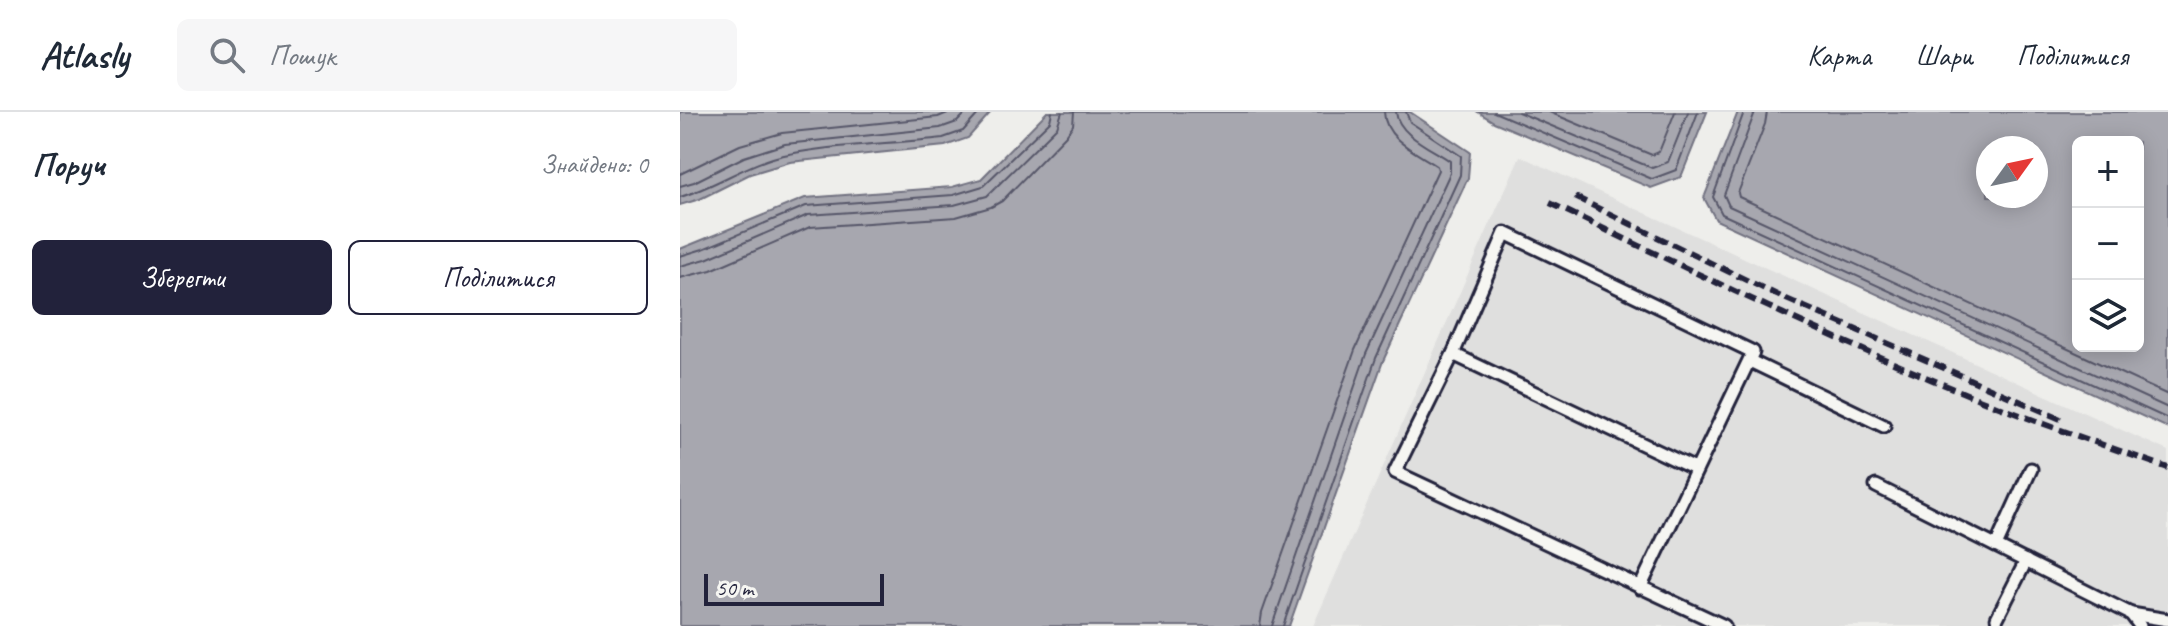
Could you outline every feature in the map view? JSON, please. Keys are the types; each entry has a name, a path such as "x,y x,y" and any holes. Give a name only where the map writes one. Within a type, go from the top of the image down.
{"lane":[{"path":"1640,588 1753,352 1505,233 1453,354 1395,472 1640,588 1724,626"},
{"path":"1453,354 1695,469"},
{"path":"1750,361 1884,426"},
{"path":"1996,546 2031,469"},
{"path":"1876,486 2131,614 2168,620"},
{"path":"1997,618 2026,561"},
{"path":"2131,614 2140,626"}],"shaded area":[{"path":"1520,156 2168,451 2168,626 1313,626"}],"water":[{"path":"680,112 991,112 968,138 945,146 790,162 750,174 700,199 680,205"},
{"path":"1047,112 1410,112 1470,152 1468,178 1383,361 1289,626 680,626 680,249 805,198 952,187 981,179"},
{"path":"1478,112 1707,112 1681,177 1651,188 1494,122"},
{"path":"1738,112 2168,112 2168,428 1716,220 1704,198"}],"railway":[{"path":"1575,197 1777,295 2063,420"},
{"path":"1550,203 1916,373 2168,468"}]}
